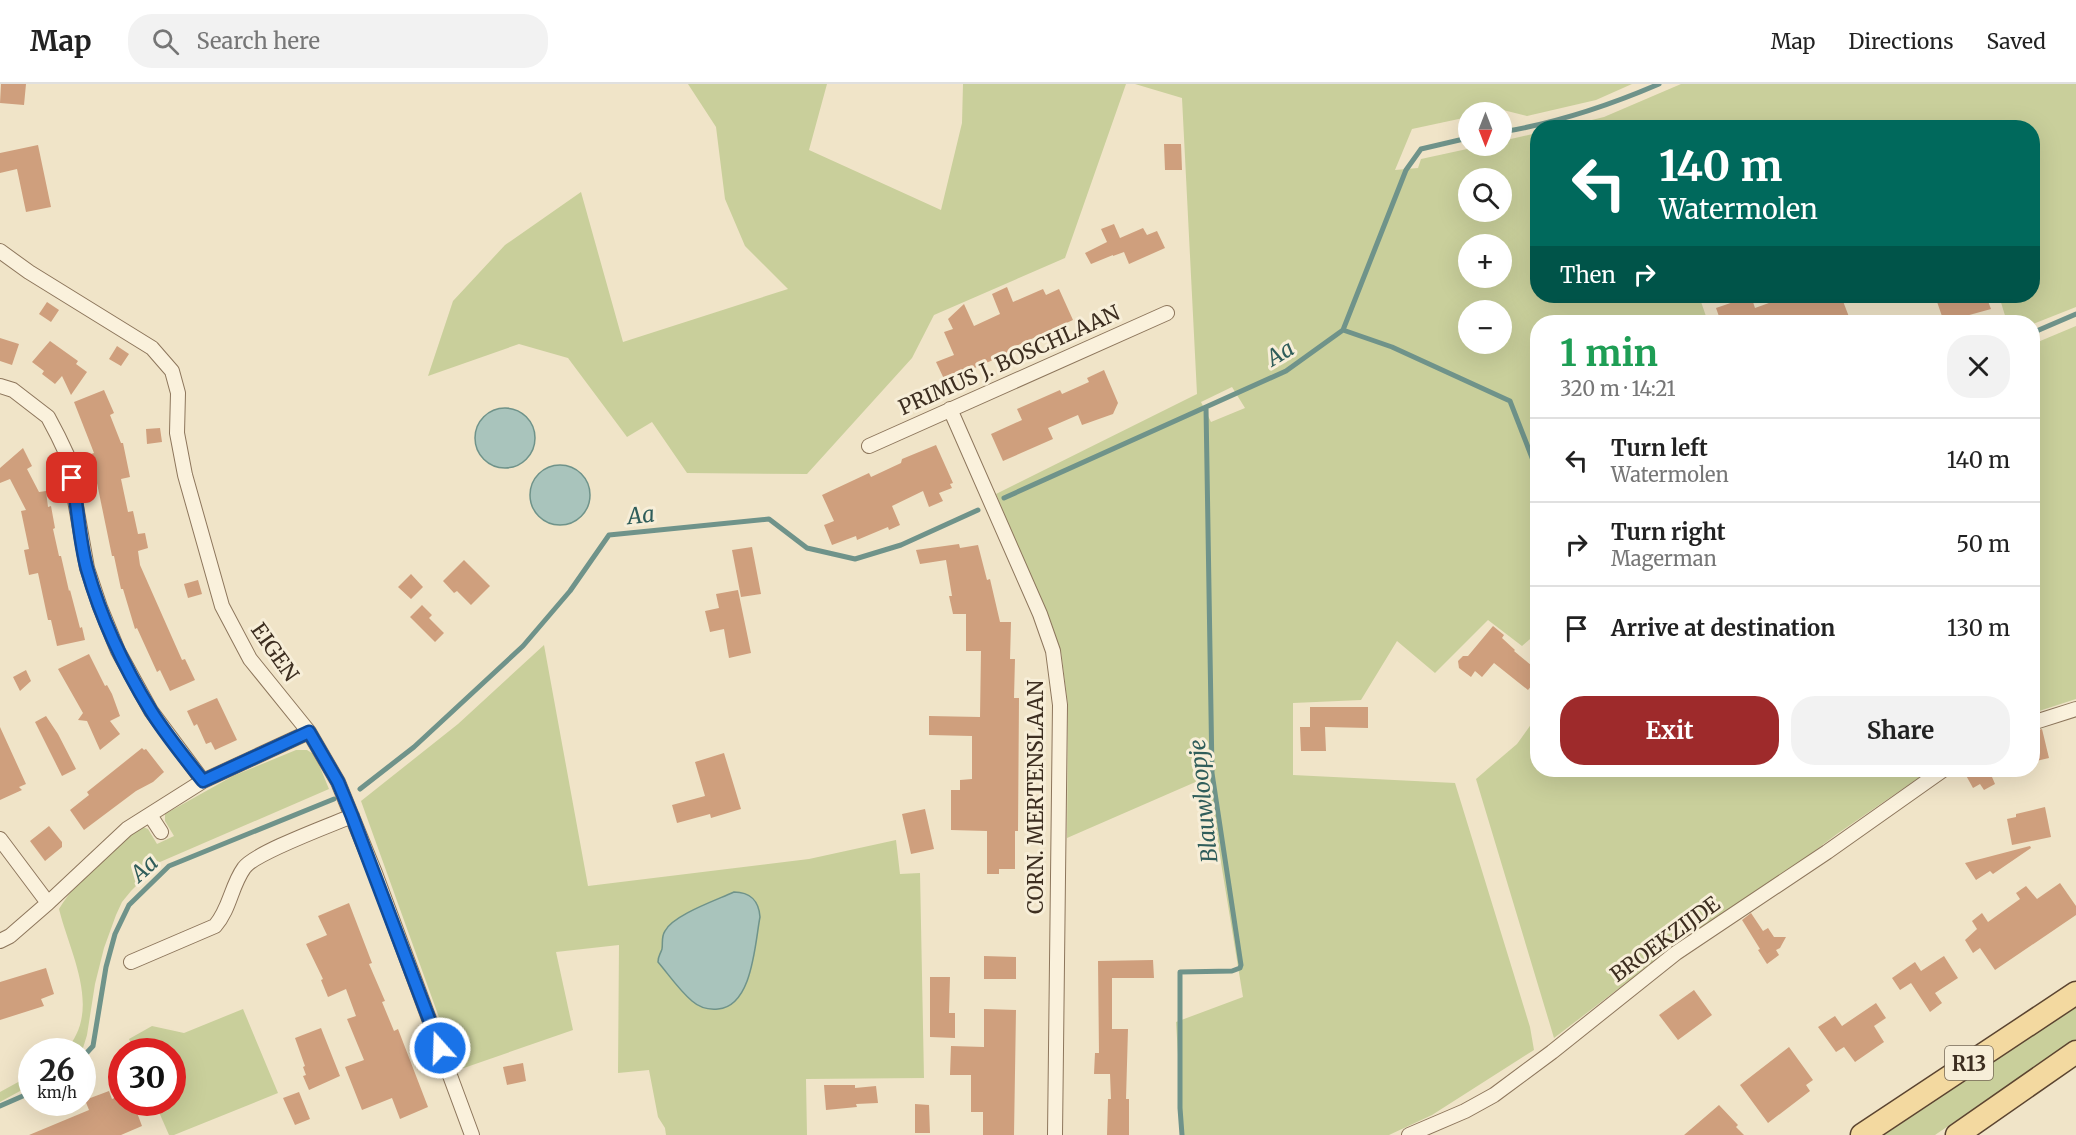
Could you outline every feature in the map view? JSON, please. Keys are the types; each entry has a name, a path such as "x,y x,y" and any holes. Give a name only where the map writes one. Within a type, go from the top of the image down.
{"main road":[{"name":"R13","path":"1862,1135 2076,993"},
{"name":"R13","path":"1957,1135 2076,1052"}],"street":[{"name":"EIGEN","path":"0,251 29,272 152,348 172,371 178,393 177,433 185,475 222,606 250,659 309,732 338,782 472,1135"},
{"name":"PRIMUS J. BOSCHLAAN","path":"869,446 1167,313"},
{"path":"0,386 13,390 48,417 58,436 67,455 87,568 118,651 151,711 203,781"},
{"name":"CORN. MERTENSLAAN","path":"950,409 1040,614 1053,651 1060,705 1055,1135"},
{"path":"2040,720 2076,709"},
{"path":"0,941 10,936 48,903 127,829 203,781 309,732"},
{"name":"BROEKZIJDE","path":"1409,1135 1465,1111 1494,1095 1676,953 1827,852 1933,777"},
{"path":"131,962 215,926 224,913 241,871 254,858 350,812"},
{"path":"150,815 160,832"},
{"path":"0,838 48,903"}],"green space":[{"path":"688,84 827,84 809,150 941,210 962,123 963,84 1126,84 1065,258 934,315 912,358 807,474 687,473 652,422 627,437 568,358 519,344 428,376 453,301 505,245 581,192 623,342 788,289 745,246 725,199 716,127"},
{"path":"1135,84 1632,84 1596,100 1527,116 1512,112 1512,102 1458,102 1458,119 1412,129 1395,170 1418,168 1421,159 1458,151 1458,156 1512,156 1512,139 1530,135 1530,303 1701,303 1706,315 1530,315 1530,639 1522,646 1488,620 1435,673 1397,641 1361,700 1293,703 1293,775 1455,783 1530,1027 1534,1050 1432,1115 1389,1135 1183,1135 1176,1022 1243,997 1207,777 1067,838 1068,706 1061,652 996,494 1197,394 1182,98","holes":["1232,387 1245,408 1211,422 1201,402"]},
{"path":"1681,84 2076,84 2076,307 2040,321 2040,315 2005,315 2001,303 2040,303 2040,120 1592,120 1604,117"},
{"path":"2076,326 2076,699 2040,711 2040,341"},
{"path":"544,645 588,886 809,859 896,840 900,874 920,873 924,1078 806,1079 807,1135 666,1135 665,1128 658,1117 649,1070 618,1073 619,945 556,952 573,1030 458,1070 361,801 458,724"},
{"path":"1530,726 1530,777 1920,777 1837,834 1756,895 1673,947 1554,1038 1476,779 1517,744"},
{"path":"296,750 307,750 315,755 329,789 160,862 122,902 104,948 86,1038 74,1038 82,1018 83,1000 76,963 59,909 86,874 119,843 143,827 148,829 157,844 174,836 165,821 165,814 233,776"},
{"path":"2076,1006 2076,1039 1935,1135 1884,1135"},
{"path":"243,1009 278,1093 169,1135 161,1116 186,1116 186,1038 131,1038 152,1026 184,1033"},
{"path":"18,1082 18,1092 0,1102 0,1092"}],"water":[{"path":"505,408 526,417 535,438 526,459 505,468 484,459 475,438 484,417"},
{"path":"560,465 581,474 590,495 581,516 560,525 539,516 530,495 539,474"},
{"path":"734,892 740,892 753,898 758,906 760,917 754,956 739,997 730,1005 718,1009 704,1008 687,997 658,962 663,936 677,919 696,908"}],"building":[{"path":"1,84 26,84 24,105 0,103"},
{"path":"1164,144 1181,144 1182,170 1165,170"},
{"path":"38,145 51,207 26,212 17,169 0,173 0,153"},
{"path":"1114,224 1120,238 1143,228 1147,235 1157,231 1165,248 1129,264 1124,252 1091,264 1085,253 1107,242 1101,229"},
{"path":"1007,287 1013,302 1043,289 1046,295 1059,289 1073,320 1016,346 1018,349 945,381 936,362 954,355 944,332 953,329 948,319 964,304 974,326 1000,314 992,294"},
{"path":"47,302 59,310 51,322 39,314"},
{"path":"1731,303 1753,303 1755,308 1769,303 1844,303 1848,315 1718,315 1716,308"},
{"path":"1937,303 1989,303 1991,309 1969,315 1942,315"},
{"path":"0,338 19,344 12,365 0,361"},
{"path":"50,341 78,361 76,364 87,372 71,395 62,376 55,384 32,362"},
{"path":"117,346 129,354 121,366 109,359"},
{"path":"1104,370 1118,403 1113,414 1082,425 1078,415 1048,428 1053,439 1003,461 991,434 1022,420 1017,409 1060,390 1062,394 1089,382 1087,378"},
{"path":"104,390 114,413 110,415 121,443 123,443 130,477 121,479 128,512 133,511 138,534 145,533 148,548 138,551 140,565 182,660 185,659 195,680 170,691 160,670 157,672 137,628 135,629 123,589 121,589 91,454 94,453 74,402"},
{"path":"160,428 162,442 147,444 146,429"},
{"path":"936,445 953,483 950,484 952,488 939,493 943,501 929,507 923,491 892,506 900,525 889,530 888,527 857,540 856,536 832,545 824,525 834,521 822,495 869,473 871,477 901,463 902,459"},
{"path":"23,448 32,466 27,469 39,492 46,491 48,507 51,506 59,556 61,556 69,591 85,640 57,646 51,620 48,620 38,573 29,575 24,550 29,549 21,511 26,510 10,479 0,483 0,468"},
{"path":"959,544 960,548 978,545 987,580 990,579 1000,622 1011,622 1010,659 1015,659 1014,698 1019,698 1018,831 1015,831 1015,869 999,869 999,874 987,874 987,831 951,830 951,790 960,790 960,780 972,779 972,736 929,735 929,716 980,717 981,651 966,651 966,614 953,614 946,560 920,564 916,550"},
{"path":"752,547 761,594 741,597 732,550"},
{"path":"464,560 490,586 471,605 457,591 454,593 443,581"},
{"path":"411,574 423,587 411,599 398,587"},
{"path":"198,580 202,594 188,598 184,584"},
{"path":"738,590 751,653 729,658 724,629 710,632 705,611 719,608 716,594"},
{"path":"422,605 432,615 429,618 444,633 435,642 410,617"},
{"path":"1493,626 1504,635 1502,638 1514,651 1530,664 1530,688 1528,690 1494,663 1482,677 1475,671 1471,677 1459,668 1458,661 1463,656 1468,656"},
{"path":"89,654 105,686 107,685 112,694 120,716 110,721 120,734 100,750 87,721 78,720 83,713 58,669"},
{"path":"26,670 31,681 20,691 13,677"},
{"path":"217,698 237,740 215,750 211,742 206,744 197,724 194,726 187,711"},
{"path":"1310,707 1368,707 1368,728 1325,727 1326,751 1301,751 1300,727 1310,727"},
{"path":"46,716 76,769 62,776 35,722"},
{"path":"0,727 26,784 19,787 22,790 0,800"},
{"path":"2042,729 2049,758 2040,760 2040,730"},
{"path":"142,748 146,749 164,772 84,830 70,810 89,795 87,792"},
{"path":"724,753 741,809 711,818 710,814 677,823 672,805 705,796 695,762"},
{"path":"1967,777 1992,777 1995,784 1984,790 1980,784 1973,788"},
{"path":"2045,807 2051,837 2012,845 2007,819 2016,817 2016,814"},
{"path":"925,809 934,849 911,854 902,814"},
{"path":"49,826 62,842 62,847 45,861 30,841"},
{"path":"2030,846 2031,848 1993,874 1990,871 1976,880 1965,863"},
{"path":"2060,883 2076,906 2076,915 1995,970 1980,948 1973,953 1965,940 1977,929 1972,921 1982,913 1988,922 2020,899 2016,893 2026,886 2037,899"},
{"path":"349,903 372,963 369,964 385,1001 382,1002 394,1031 398,1029 428,1107 400,1119 392,1098 362,1110 345,1067 364,1060 347,1019 356,1016 346,989 328,997 321,980 323,979 306,944 327,935 318,916"},
{"path":"1751,913 1763,931 1768,928 1774,937 1786,937 1780,948 1776,950 1779,955 1767,964 1742,920"},
{"path":"984,956 1016,957 1016,979 984,979"},
{"path":"1944,956 1958,978 1935,993 1942,1003 1930,1012 1911,983 1900,990 1892,978 1915,962 1921,971"},
{"path":"1153,960 1154,978 1112,978 1112,1029 1128,1029 1126,1099 1129,1099 1129,1135 1107,1135 1108,1099 1111,1099 1110,1074 1094,1074 1095,1053 1099,1053 1098,961"},
{"path":"46,968 54,994 41,999 44,1006 0,1020 0,982"},
{"path":"930,977 950,977 949,1013 955,1013 955,1038 930,1037"},
{"path":"1694,990 1712,1015 1678,1040 1659,1015"},
{"path":"1876,1003 1886,1018 1874,1026 1884,1042 1855,1062 1844,1047 1836,1052 1818,1027 1835,1016 1842,1026"},
{"path":"984,1009 1016,1010 1014,1135 983,1135 983,1112 971,1112 971,1075 950,1075 951,1046 984,1047"},
{"path":"321,1028 340,1076 309,1090 303,1076 306,1075 303,1067 305,1066 295,1038"},
{"path":"1789,1047 1813,1080 1806,1085 1810,1091 1768,1123 1740,1085"},
{"path":"523,1063 526,1081 507,1085 503,1067"},
{"path":"824,1085 855,1085 855,1088 876,1086 878,1103 856,1104 857,1107 826,1110"},
{"path":"108,1091 108,1116 138,1116 142,1126 121,1135 29,1135 75,1116 96,1116 96,1096"},
{"path":"299,1092 310,1119 295,1125 283,1098"},
{"path":"915,1104 929,1105 930,1133 915,1133"},
{"path":"1719,1105 1744,1135 1684,1135"}],"waterway":[{"name":"Aa","path":"1557,120 1621,100 1659,84"},
{"name":"Aa","path":"1512,130 1530,126"},
{"name":"Aa","path":"1004,498 1286,371 1343,330 1406,170 1421,149 1458,140"},
{"path":"2040,330 2076,314"},
{"path":"1343,330 1392,347 1510,401 1530,452"},
{"name":"Blauwloopje","path":"1182,1135 1180,972 1232,971 1240,968 1241,965 1212,773 1206,407"},
{"name":"Aa","path":"360,789 414,747 523,646 570,591 609,535 769,519 807,548 855,559 901,545 978,510"},
{"name":"Aa","path":"94,1038 106,967 115,934 129,905 169,866 334,799"},
{"name":"Aa","path":"0,1106 18,1098"}],"route":[{"path":"72,478 76,515 87,568 100,608 118,651 151,711 203,781 309,732 338,782 375,873 440,1048"}]}
